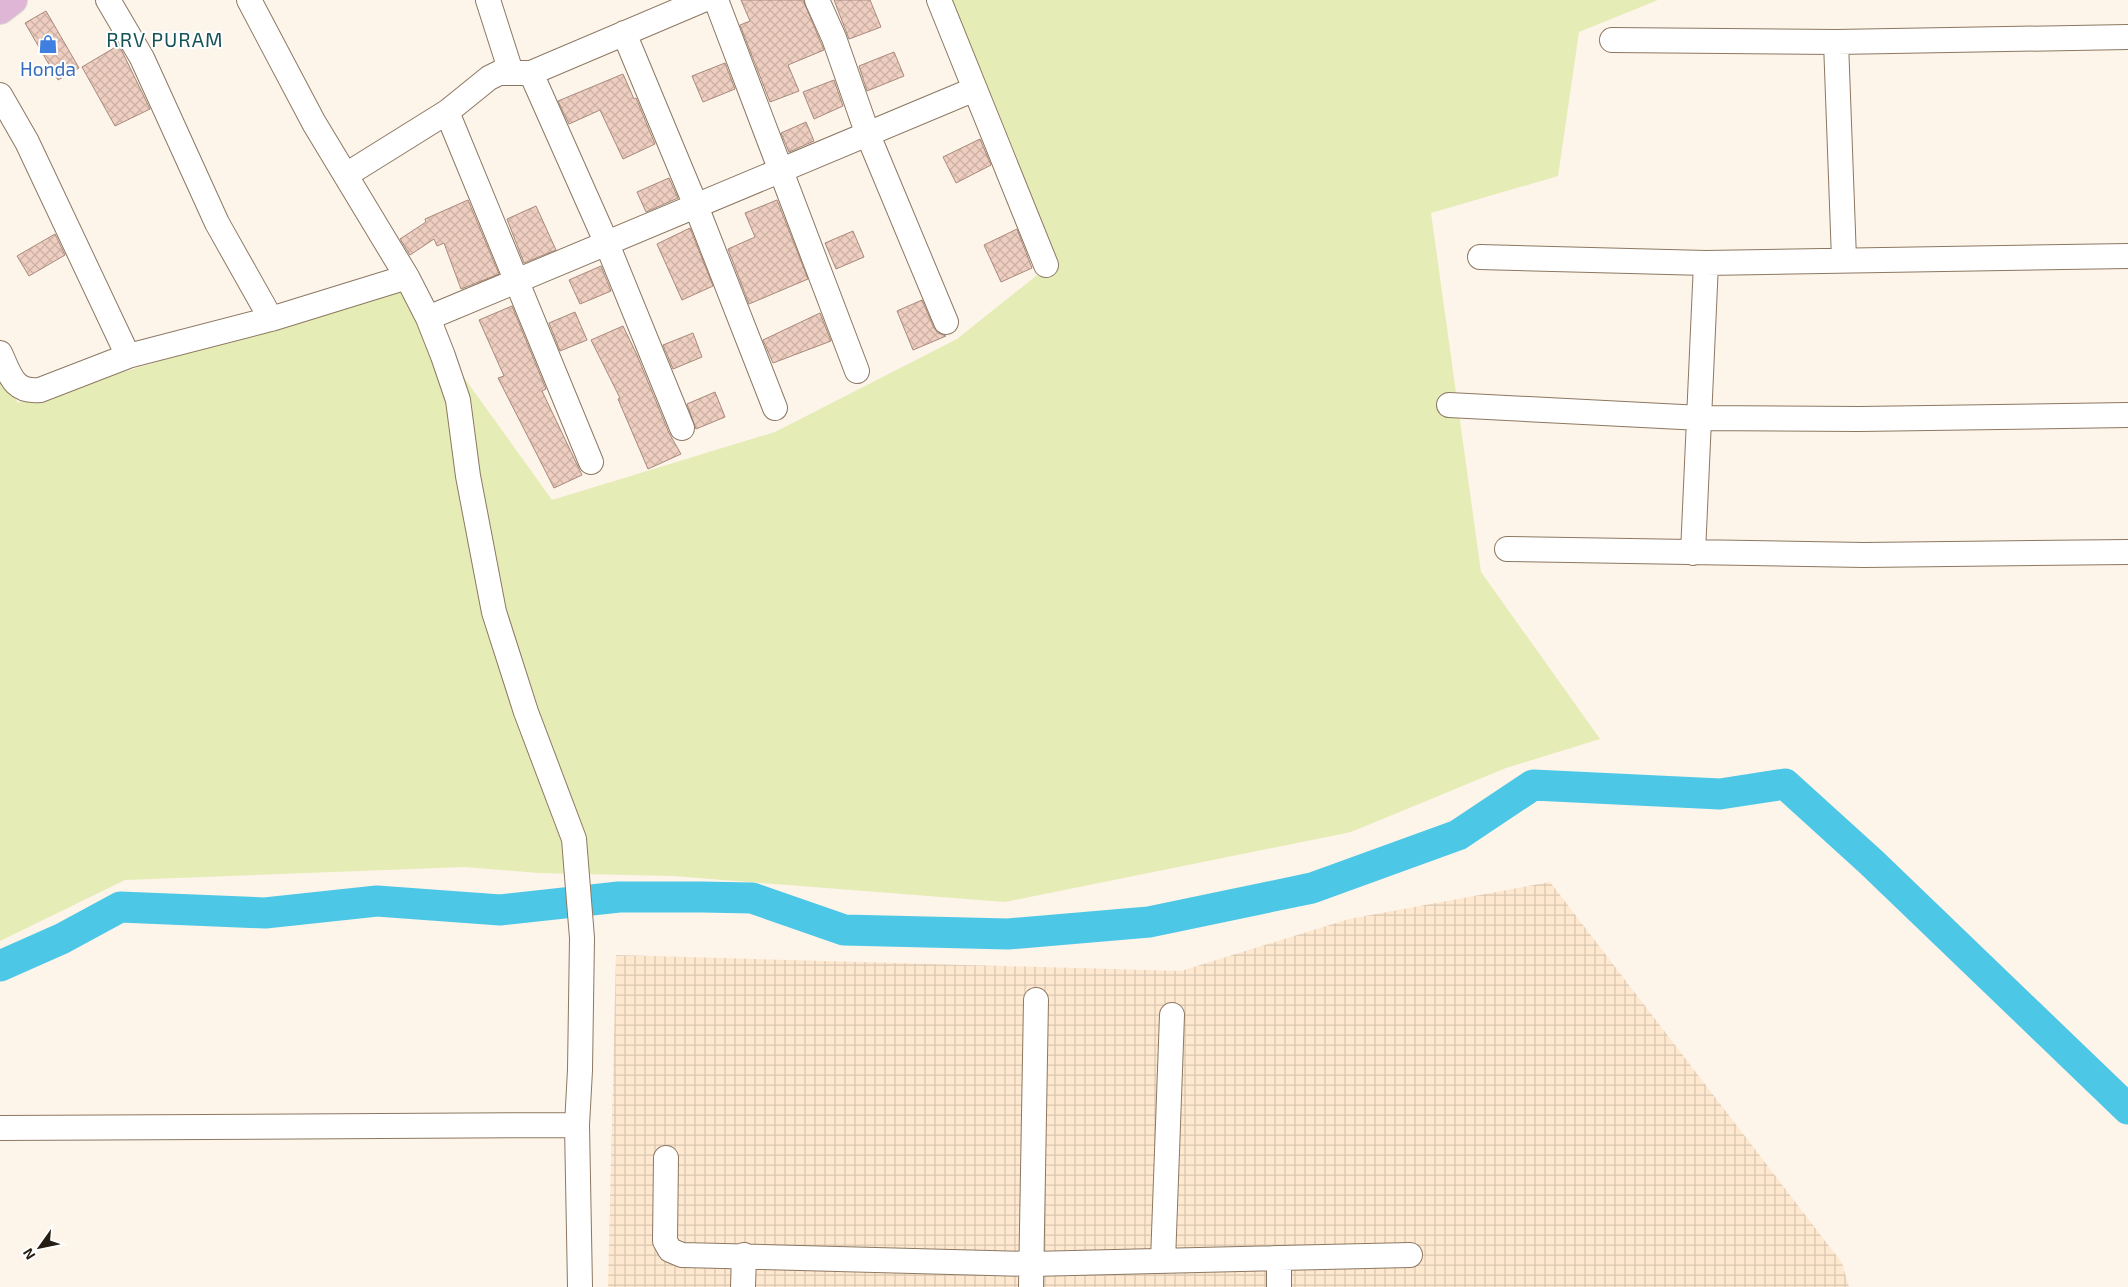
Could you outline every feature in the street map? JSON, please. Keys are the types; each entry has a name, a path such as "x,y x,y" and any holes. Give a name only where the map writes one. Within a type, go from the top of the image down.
{"main road":[{"path":"0,10 13,0"}],"street":[{"path":"108,0 142,58 217,223 271,319"},
{"path":"249,0 292,84 407,276 428,318 458,400 468,476 494,612 526,712 574,838 582,938 580,1070 576,1125 580,1287"},
{"path":"488,0 521,72 607,244 682,428"},
{"path":"346,175 447,112 489,78 499,73 521,72 624,33 703,0"},
{"path":"716,0 857,371"},
{"path":"817,0 834,38 868,135 946,322"},
{"path":"939,0 1046,265"},
{"path":"624,33 696,206 776,408"},
{"path":"1612,40 1836,42 2128,36"},
{"path":"1836,42 1844,259"},
{"path":"428,318 975,89"},
{"path":"0,95 27,142 128,356"},
{"path":"447,112 591,462"},
{"path":"1480,257 1706,263 1844,259 2128,256"},
{"path":"1693,553 1701,418 1706,263"},
{"path":"0,352 18,387 28,391 40,390 128,356 271,319 407,276"},
{"path":"1450,405 1701,418 1859,419 2128,414"},
{"path":"1507,549 1874,555 2128,552"},
{"path":"1031,1287 1036,1000"},
{"path":"1163,1261 1172,1014"},
{"path":"0,1128 576,1125"},
{"path":"666,1158 665,1241 670,1250 682,1255 744,1255 1031,1264 1410,1255"},
{"path":"743,1287 744,1255"},
{"path":"1279,1258 1279,1287"}],"shaded area":[{"path":"1550,882 1842,1263 1849,1287 608,1287 616,955 1181,971 1349,919"}],"green space":[{"path":"951,0 1658,0 1579,32 1558,176 1431,213 1481,572 1600,739 1506,768 1351,832 1005,902 673,876 539,873 464,867 125,880 0,941 0,372 18,403 401,290 552,500 775,432 957,339 1056,260"}],"building":[{"path":"741,0 803,0 824,50 788,65 799,91 770,102 740,25 750,21"},
{"path":"834,0 870,0 881,27 849,39"},
{"path":"46,11 79,68 58,80 25,23"},
{"path":"119,45 150,109 115,126 82,67"},
{"path":"894,52 904,76 867,91 859,66"},
{"path":"725,63 735,89 703,102 692,76"},
{"path":"623,74 634,99 636,98 655,144 623,159 600,110 569,124 558,101"},
{"path":"834,80 843,106 814,119 803,92"},
{"path":"806,122 814,141 789,152 781,133"},
{"path":"980,139 991,165 956,183 943,157"},
{"path":"669,178 678,198 646,212 637,192"},
{"path":"468,200 499,274 461,289 444,243 437,246 434,239 410,255 400,239 426,222 425,219"},
{"path":"777,200 808,279 749,304 728,249 755,237 745,213"},
{"path":"536,206 556,250 524,263 507,219"},
{"path":"690,228 713,286 682,300 657,244"},
{"path":"1017,229 1032,268 1001,282 984,245"},
{"path":"853,231 864,257 836,269 825,243"},
{"path":"55,234 65,255 29,276 17,256"},
{"path":"601,266 611,291 580,304 569,280"},
{"path":"922,300 934,328 938,333 946,336 913,350 897,311"},
{"path":"512,306 546,389 542,391 582,475 554,488 498,378 504,376 479,320"},
{"path":"575,312 587,340 560,351 549,323"},
{"path":"820,313 831,341 773,363 763,340"},
{"path":"623,326 669,433 681,454 648,469 618,399 620,398 591,340"},
{"path":"693,333 702,357 673,369 663,345"},
{"path":"715,392 725,417 696,429 687,404"}],"waterway":[{"path":"0,966 61,939 120,907 265,913 377,901 500,910 619,897 702,897 752,898 844,930 1008,934 1149,922 1312,888 1458,835 1533,785 1720,794 1785,784 1871,862 2128,1109"}],"place":[{"name":"Honda","path":"48,44"}],"district":[{"name":"RRV PURAM","path":"165,39"}]}
